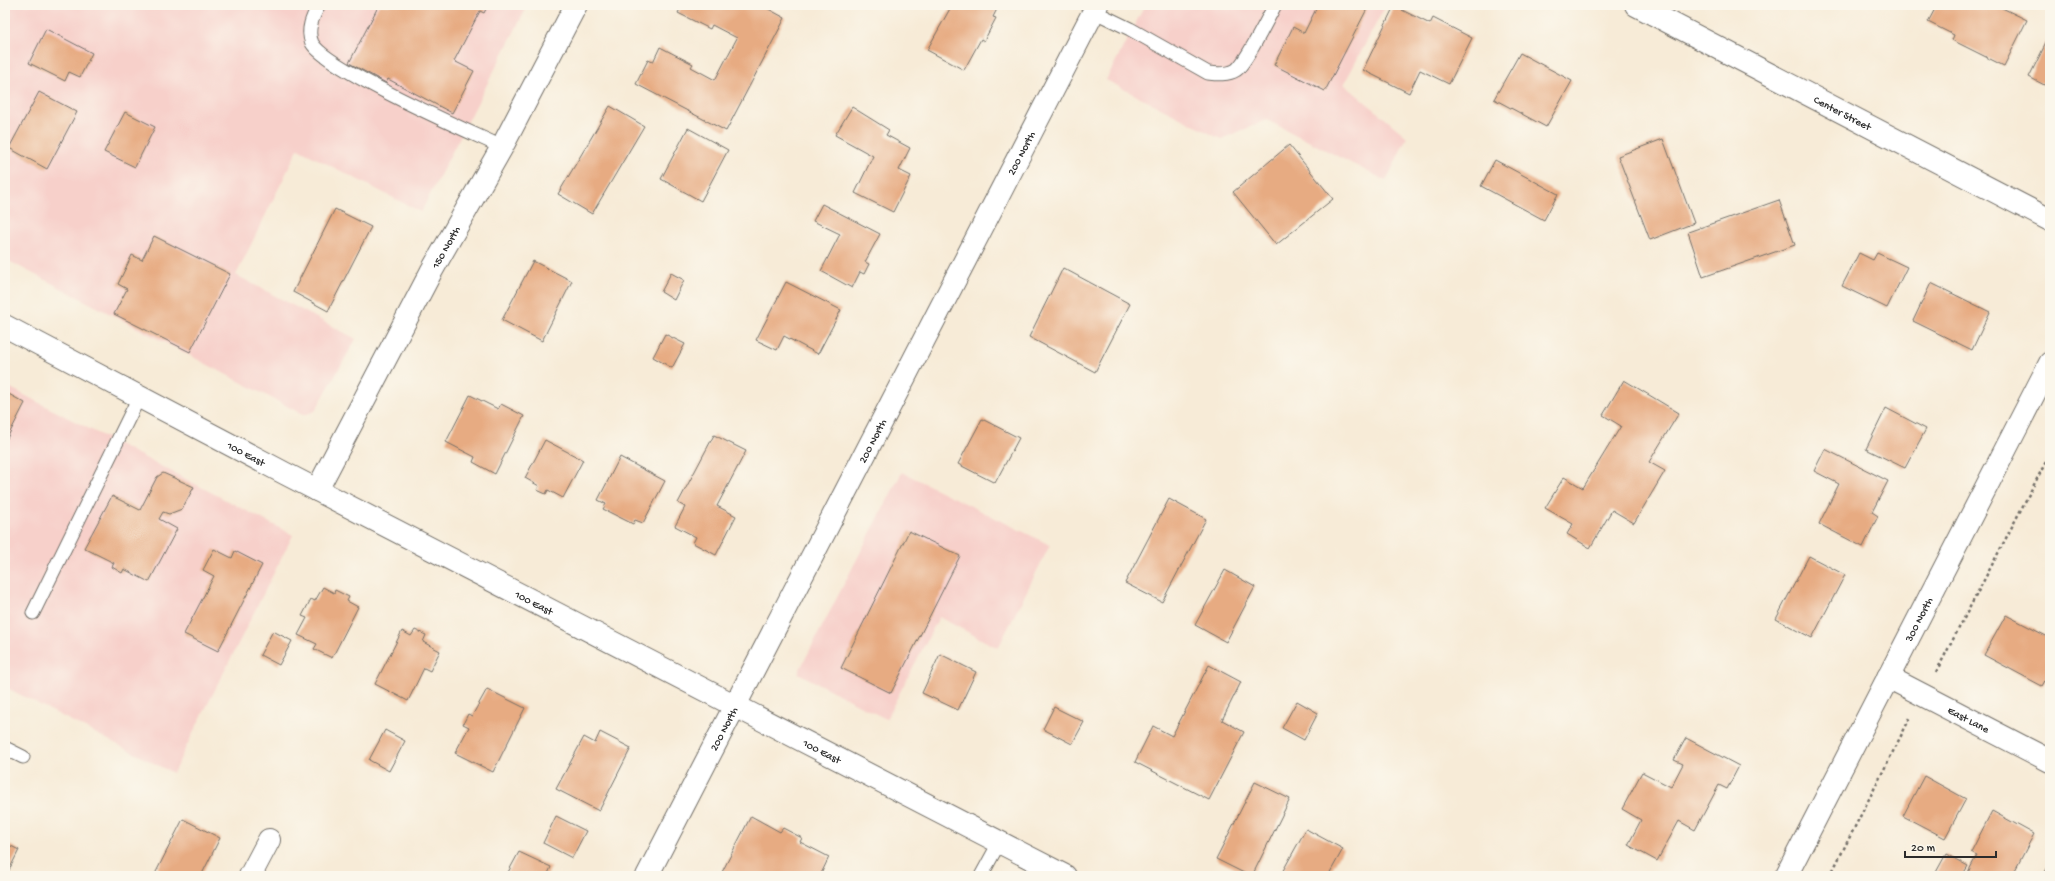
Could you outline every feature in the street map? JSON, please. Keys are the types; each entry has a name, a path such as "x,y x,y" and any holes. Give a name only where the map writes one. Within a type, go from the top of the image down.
{"street":[{"name":"150 North","path":"317,490 431,272 502,147 576,5"},
{"name":"Center Street","path":"1636,5 2050,220"},
{"name":"200 North","path":"647,876 1095,8"},
{"name":"100 East","path":"5,326 317,490 1000,841 1065,876"},
{"name":"300 North","path":"1786,876 2050,363"},
{"name":"East Lane","path":"1888,677 2050,761"},
{"path":"250,876 269,840"}],"lane":[{"path":"319,5 311,20 310,31 312,42 324,56 351,73 502,147"},
{"path":"1095,8 1208,73 1222,74 1236,70 1250,51 1275,5"},
{"path":"33,613 139,397"},
{"path":"5,748 23,757"},
{"path":"981,876 1000,841"}],"path":[{"path":"1932,673 1936,672 2050,454"},
{"path":"1830,876 1910,720 1910,715"}],"shaded area":[{"path":"7,5 528,5 421,212 298,149 236,275 356,339 315,411 304,415 5,259 5,8"},
{"path":"1145,5 1386,5 1344,84 1407,137 1386,181 1267,120 1221,139 1106,80"},
{"path":"5,385 293,535 173,773 5,687"},
{"path":"902,472 1050,545 998,648 939,617 886,719 798,673"}],"building":[{"path":"379,5 488,5 484,13 480,11 454,61 474,71 452,113 388,79 386,83 349,63"},
{"path":"682,5 761,5 785,18 726,131 636,84 648,60 653,62 660,47 693,64 691,67 715,80 737,38 712,25 710,29 678,13"},
{"path":"952,5 999,5 993,17 996,18 984,41 981,39 964,70 927,50"},
{"path":"1309,5 1369,5 1325,91 1274,65 1293,27 1304,33 1316,9"},
{"path":"1937,5 1996,5 2027,20 2004,66 1952,40 1954,35 1928,22"},
{"path":"1394,6 1430,24 1433,18 1472,38 1449,84 1420,70 1409,93 1363,70"},
{"path":"46,29 92,53 80,77 69,72 65,81 29,63"},
{"path":"2050,35 2050,88 2029,77"},
{"path":"1520,53 1572,81 1546,127 1494,99"},
{"path":"39,92 77,112 47,169 9,148"},
{"path":"610,106 644,126 592,214 558,194"},
{"path":"852,107 889,130 886,135 910,148 899,170 911,176 893,212 855,193 873,156 835,135"},
{"path":"125,112 155,127 135,167 104,152"},
{"path":"688,128 728,150 701,201 661,179"},
{"path":"1663,139 1694,223 1650,240 1618,156"},
{"path":"1289,145 1333,199 1276,245 1233,192"},
{"path":"1495,160 1558,194 1544,220 1481,186"},
{"path":"1779,200 1795,245 1703,277 1688,232"},
{"path":"822,204 880,234 865,262 869,264 864,274 860,272 852,288 821,271 840,234 813,221"},
{"path":"335,209 371,227 328,311 293,292"},
{"path":"154,236 230,274 190,352 114,314 127,289 118,284 132,255 142,260"},
{"path":"1859,253 1873,260 1877,253 1907,267 1887,308 1842,286"},
{"path":"533,261 572,281 542,341 502,320"},
{"path":"1063,268 1130,304 1095,372 1029,337"},
{"path":"671,273 684,280 674,300 661,292"},
{"path":"786,282 841,310 818,354 784,336 777,350 756,340"},
{"path":"1931,283 1990,312 1972,350 1913,321"},
{"path":"665,334 685,344 672,368 653,357"},
{"path":"1624,380 1679,413 1649,462 1665,471 1634,523 1612,510 1590,548 1567,534 1573,524 1545,508 1564,477 1583,488 1621,426 1603,415"},
{"path":"5,392 25,403 5,442"},
{"path":"470,395 498,409 501,404 524,416 495,474 473,462 475,457 446,442"},
{"path":"1886,408 1926,429 1905,468 1866,449"},
{"path":"982,419 1019,438 995,483 958,464"},
{"path":"714,435 746,451 717,506 736,516 716,555 693,543 696,537 675,526 685,507 678,503"},
{"path":"545,440 583,460 563,498 548,490 546,494 537,490 539,486 525,478"},
{"path":"1825,449 1888,481 1872,512 1878,516 1863,547 1819,524 1839,484 1814,471"},
{"path":"620,457 665,481 643,523 635,520 633,524 603,509 606,504 598,500"},
{"path":"163,473 194,487 182,509 169,514 163,512 159,519 177,529 149,582 124,569 122,573 112,567 114,563 84,548 112,496 140,510 157,477"},
{"path":"1169,499 1206,519 1162,602 1125,583"},
{"path":"909,531 960,556 891,693 841,668"},
{"path":"214,549 232,558 235,551 262,565 218,651 184,634 214,576 203,570"},
{"path":"1809,556 1845,575 1812,638 1776,619"},
{"path":"1225,570 1255,587 1226,642 1195,625"},
{"path":"323,587 334,593 335,590 349,597 347,601 358,607 332,658 314,649 317,644 298,635 307,618 302,616 311,599 315,601"},
{"path":"2006,615 2050,638 2050,672 2042,686 1984,655"},
{"path":"415,630 426,635 423,642 440,651 430,671 424,668 408,701 375,684 402,631 411,636"},
{"path":"273,631 292,641 279,665 260,655"},
{"path":"940,654 976,672 958,710 922,693"},
{"path":"1209,665 1241,682 1222,720 1244,732 1209,800 1135,762 1153,726 1172,736"},
{"path":"487,689 525,708 493,772 455,753 469,727 463,724 468,714 472,716"},
{"path":"1297,701 1318,713 1304,740 1282,728"},
{"path":"1054,707 1084,722 1072,744 1043,729"},
{"path":"385,730 405,741 389,771 369,760"},
{"path":"600,732 631,748 599,811 556,789 584,737 595,743"},
{"path":"1686,738 1739,766 1727,789 1719,785 1695,830 1679,821 1657,861 1628,845 1641,820 1622,809 1642,772 1671,787 1683,764 1674,760"},
{"path":"1924,776 1966,799 1945,838 1903,816"},
{"path":"1255,782 1290,799 1252,876 1250,876 1216,859"},
{"path":"1992,811 2034,834 2012,876 1966,876 1977,855 1971,852"},
{"path":"556,816 586,831 572,858 543,843"},
{"path":"751,816 780,832 783,828 802,838 800,842 829,857 820,876 720,876"},
{"path":"183,819 220,838 201,876 154,876"},
{"path":"1306,829 1343,849 1328,876 1280,876"},
{"path":"5,843 19,850 6,876 5,876"},
{"path":"519,852 551,867 547,876 506,876"},
{"path":"1946,854 1968,866 1962,876 1934,876"},
{"path":"2050,863 2050,876 2043,876"}]}
